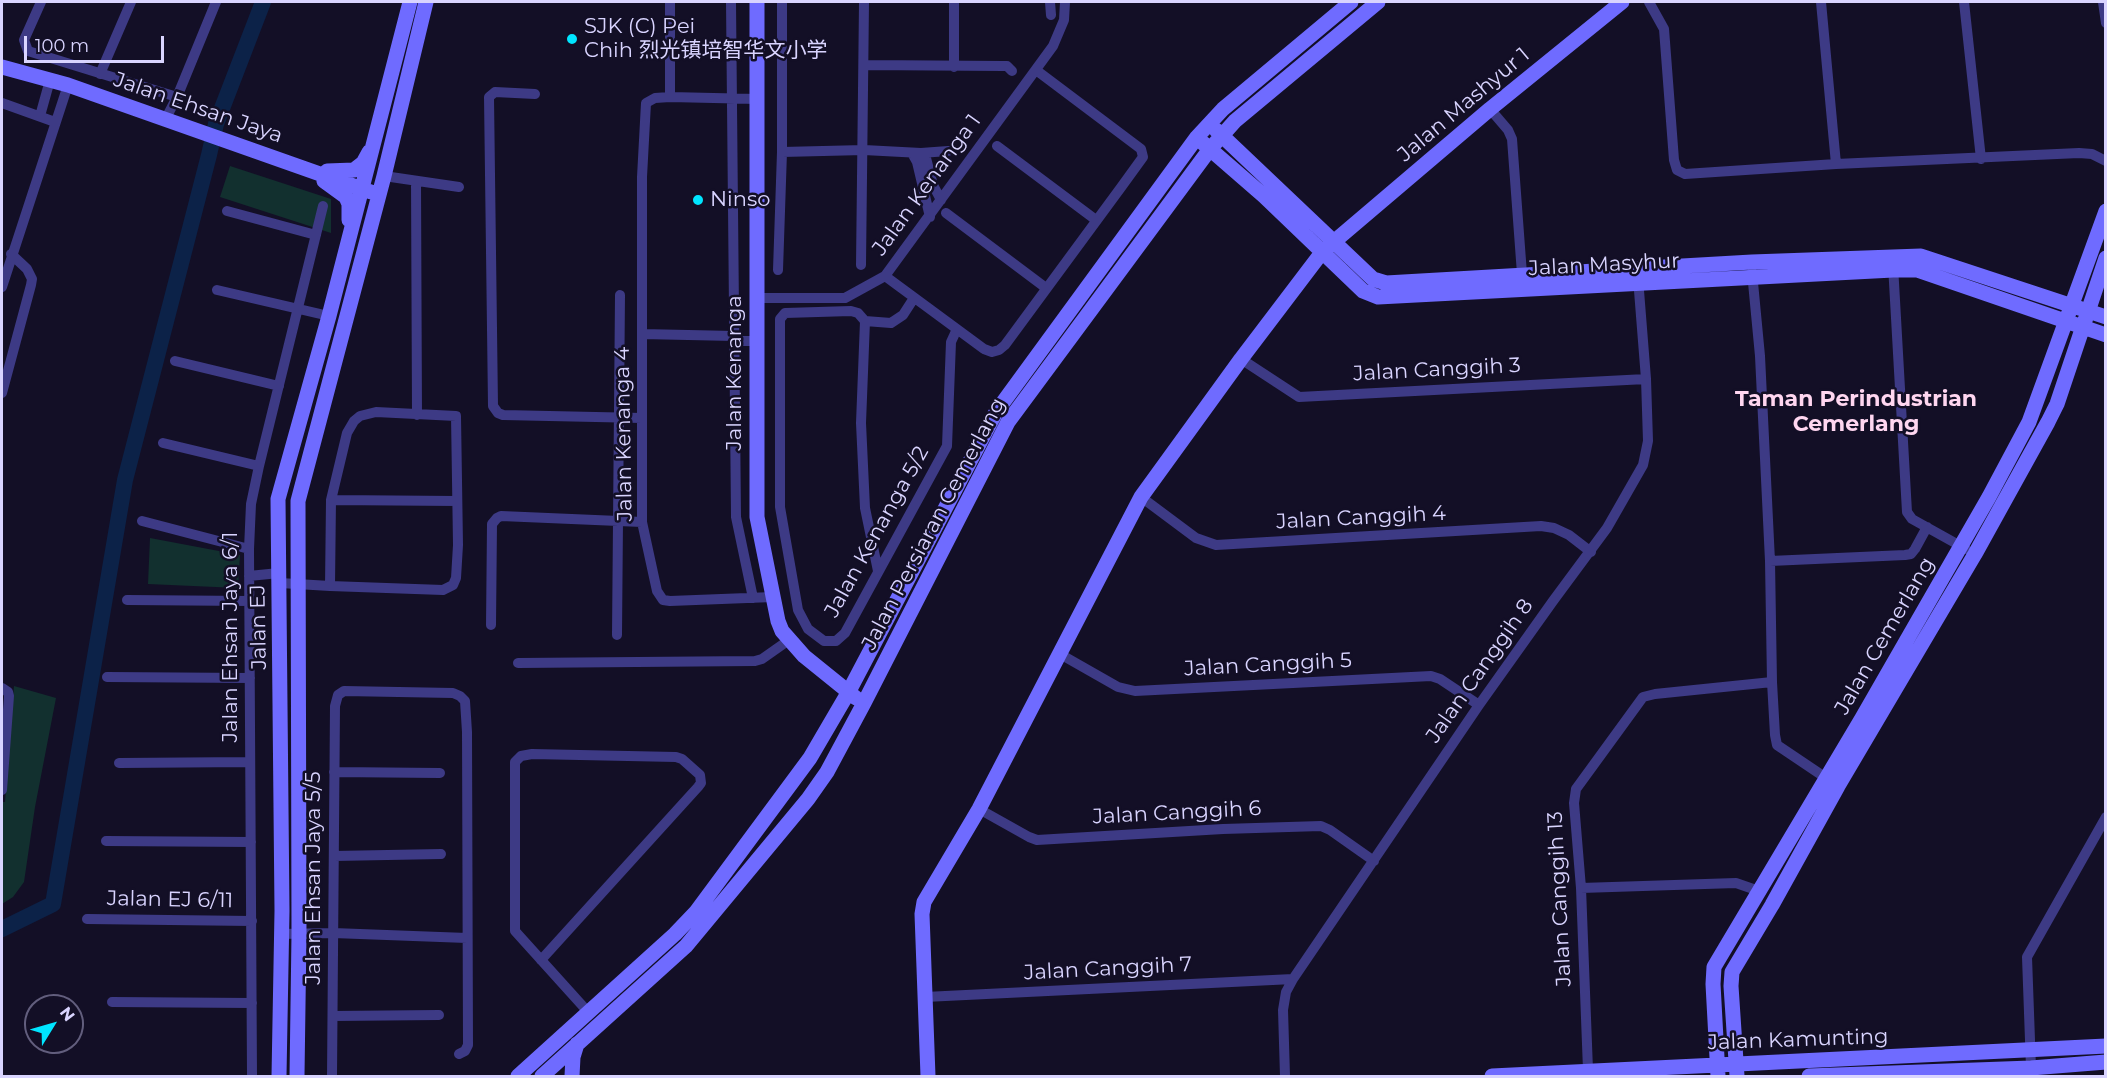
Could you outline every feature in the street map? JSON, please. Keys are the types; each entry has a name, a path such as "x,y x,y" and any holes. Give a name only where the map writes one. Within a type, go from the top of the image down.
{"main road":[{"name":"Jalan EJ","path":"279,1077 281,934 278,499 329,316 410,2"},
{"name":"Jalan EJ","path":"297,1077 298,501 384,176 426,2"},
{"name":"Jalan Kenanga","path":"757,2 756,506 778,621 789,640 848,693 864,703"},
{"name":"Jalan Persiaran Cemerlang","path":"519,1077 696,912 790,787 848,693 996,412 1197,137 1223,109 1351,2"},
{"name":"Jalan Persiaran Cemerlang","path":"542,1077 687,946 808,799 826,772 864,703 1008,422 1210,149 1235,121 1378,2"},
{"name":"Jalan Mashyur 1","path":"928,1077 922,914 924,902 979,809 1141,497 1241,359 1328,246 1490,109 1622,2"},
{"name":"Jalan Ehsan Jaya","path":"2,67 68,85 378,195"},
{"name":"Jalan Masyhur","path":"1210,123 1328,246 1363,291 1378,297 1638,276 1752,262 1893,263 2106,335"},
{"name":"Jalan Masyhur","path":"1197,137 1328,246 1373,279 1386,283 1522,274 1753,279 1893,263 1921,256 2106,317"},
{"path":"307,168 354,170 363,163 374,141"},
{"path":"307,168 339,190 345,197 349,204 349,232"},
{"name":"Jalan Cemerlang","path":"1737,1070 1732,972 1772,905 1832,782 2029,422 2106,212"},
{"name":"Jalan Cemerlang","path":"1718,1070 1714,967 1975,554 2048,422 2057,404 2106,258"},
{"path":"572,1077 573,1057 577,1044"},
{"name":"Jalan Kamunting","path":"1492,1077 1588,1070 1737,1070 1896,1057 2106,1046"},
{"name":"Jalan Kamunting","path":"1809,1077 1897,1075 2106,1062"}],"street":[{"path":"41,2 24,40 26,48 32,53 177,97"},
{"path":"100,74 131,2"},
{"path":"172,122 177,97 216,2"},
{"path":"670,2 670,97"},
{"path":"730,2 733,99 736,517 753,598"},
{"path":"778,270 782,152 782,2"},
{"path":"861,265 864,2"},
{"path":"954,2 954,67"},
{"path":"1050,2 1051,15"},
{"name":"Jalan Kenanga 1","path":"756,298 845,298 885,276 1036,70 1059,33 1064,20 1065,2"},
{"path":"1649,2 1664,29 1674,160 1677,170 1685,174 1836,164 2079,153 2092,154 2106,160"},
{"path":"1821,2 1836,164"},
{"path":"1964,2 1981,159"},
{"path":"2103,2 2106,23"},
{"path":"864,65 1003,66 1012,71"},
{"path":"885,276 987,350 996,351 1005,345 1141,159 1143,152 1036,70"},
{"path":"40,116 50,80"},
{"path":"2,287 68,85"},
{"path":"535,94 495,92 489,97 492,401 495,410 503,415 642,418"},
{"name":"Jalan Kenanga 4","path":"757,99 670,97 650,99 645,107 642,522 657,591 663,600 773,597"},
{"path":"2,103 55,122"},
{"path":"1490,109 1508,130 1512,139 1522,274"},
{"path":"997,146 1096,220"},
{"path":"782,152 864,150 917,153 948,151"},
{"path":"917,153 926,158 933,184 941,200"},
{"path":"917,153 930,217"},
{"path":"384,176 459,187"},
{"path":"416,180 417,415"},
{"name":"Jalan Ehsan Jaya 6/1","path":"252,1077 249,601 251,504 324,206"},
{"path":"227,211 316,235"},
{"path":"946,213 1046,288"},
{"path":"2,393 31,285 27,268 11,254"},
{"path":"1752,262 1760,356 1770,561 1772,682 1778,745 1832,782"},
{"path":"1893,263 1907,512 1912,519 1975,554"},
{"name":"Jalan Canggih 8","path":"1285,1077 1283,1010 1286,992 1293,979 1479,705 1591,552 1643,465 1648,441 1638,276"},
{"path":"217,290 329,316"},
{"path":"617,635 620,295"},
{"path":"878,571 865,508 861,423 865,321 891,323 897,321 914,297"},
{"name":"Jalan Kenanga 5/2","path":"865,321 858,313 851,311 784,313 780,319 780,507 798,610 804,624 814,634 824,641 832,642 845,633 948,444 951,342 957,329"},
{"name":"Jalan Kenanga 4","path":"642,334 756,341"},
{"name":"Jalan Canggih 3","path":"1241,359 1299,397 1646,379"},
{"path":"175,361 279,386"},
{"path":"249,576 280,578 299,584 330,586 440,590 451,587 456,578 456,416 368,413 354,421 347,433 331,500 330,586"},
{"path":"163,443 259,466"},
{"name":"Jalan Canggih 4","path":"1141,497 1196,538 1216,545 1541,526 1554,528 1569,535 1591,552"},
{"path":"331,500 457,501"},
{"path":"491,625 492,524 497,518 501,516 642,522"},
{"path":"142,521 249,549"},
{"path":"1770,561 1911,554 1927,527"},
{"path":"127,600 249,601"},
{"path":"518,663 755,661 762,659 789,640"},
{"name":"Jalan Canggih 5","path":"1060,654 1118,687 1135,691 1431,676 1440,679 1479,705"},
{"path":"106,677 250,678"},
{"name":"Jalan Canggih 13","path":"1588,1070 1581,888 1574,803 1576,789 1643,697 1772,682"},
{"name":"Jalan Ehsan Jaya 5/5","path":"332,1077 335,702 340,693 351,690 453,693 463,698 466,709 467,938"},
{"path":"2,790 5,692"},
{"path":"541,960 698,787 700,775 682,759 532,754 518,758 515,766 515,930 541,960 589,1013"},
{"path":"119,763 250,762"},
{"path":"334,772 440,772"},
{"name":"Jalan Canggih 6","path":"979,809 1037,840 1223,829 1321,826 1374,861"},
{"path":"2031,1068 2027,957 2106,817"},
{"path":"106,841 251,842"},
{"path":"334,856 441,854"},
{"path":"1581,888 1736,883 1760,891"},
{"name":"Jalan EJ 6/11","path":"87,919 252,921"},
{"path":"281,934 333,933 467,938 468,1045 465,1051 459,1054"},
{"name":"Jalan Canggih 7","path":"925,997 1293,979"},
{"path":"112,1002 252,1003"},
{"path":"333,1016 439,1015"},
{"path":"1896,1057 1897,1075"}],"green space":[{"path":"230,166 331,199 331,233 220,197"},
{"path":"150,538 240,555 238,588 148,584"},
{"path":"14,686 56,698 35,807 24,882 13,897 2,904 2,802 5,802"}],"waterway":[{"path":"2,929 53,904 125,480 216,124 263,2"}],"place":[{"name":"SJK (C) Pei Chih 烈光镇培智华文小学","path":"572,39"},
{"name":"Ninso","path":"698,200"}],"district":[{"name":"Taman Perindustrian Cemerlang","path":"1856,413"}]}
